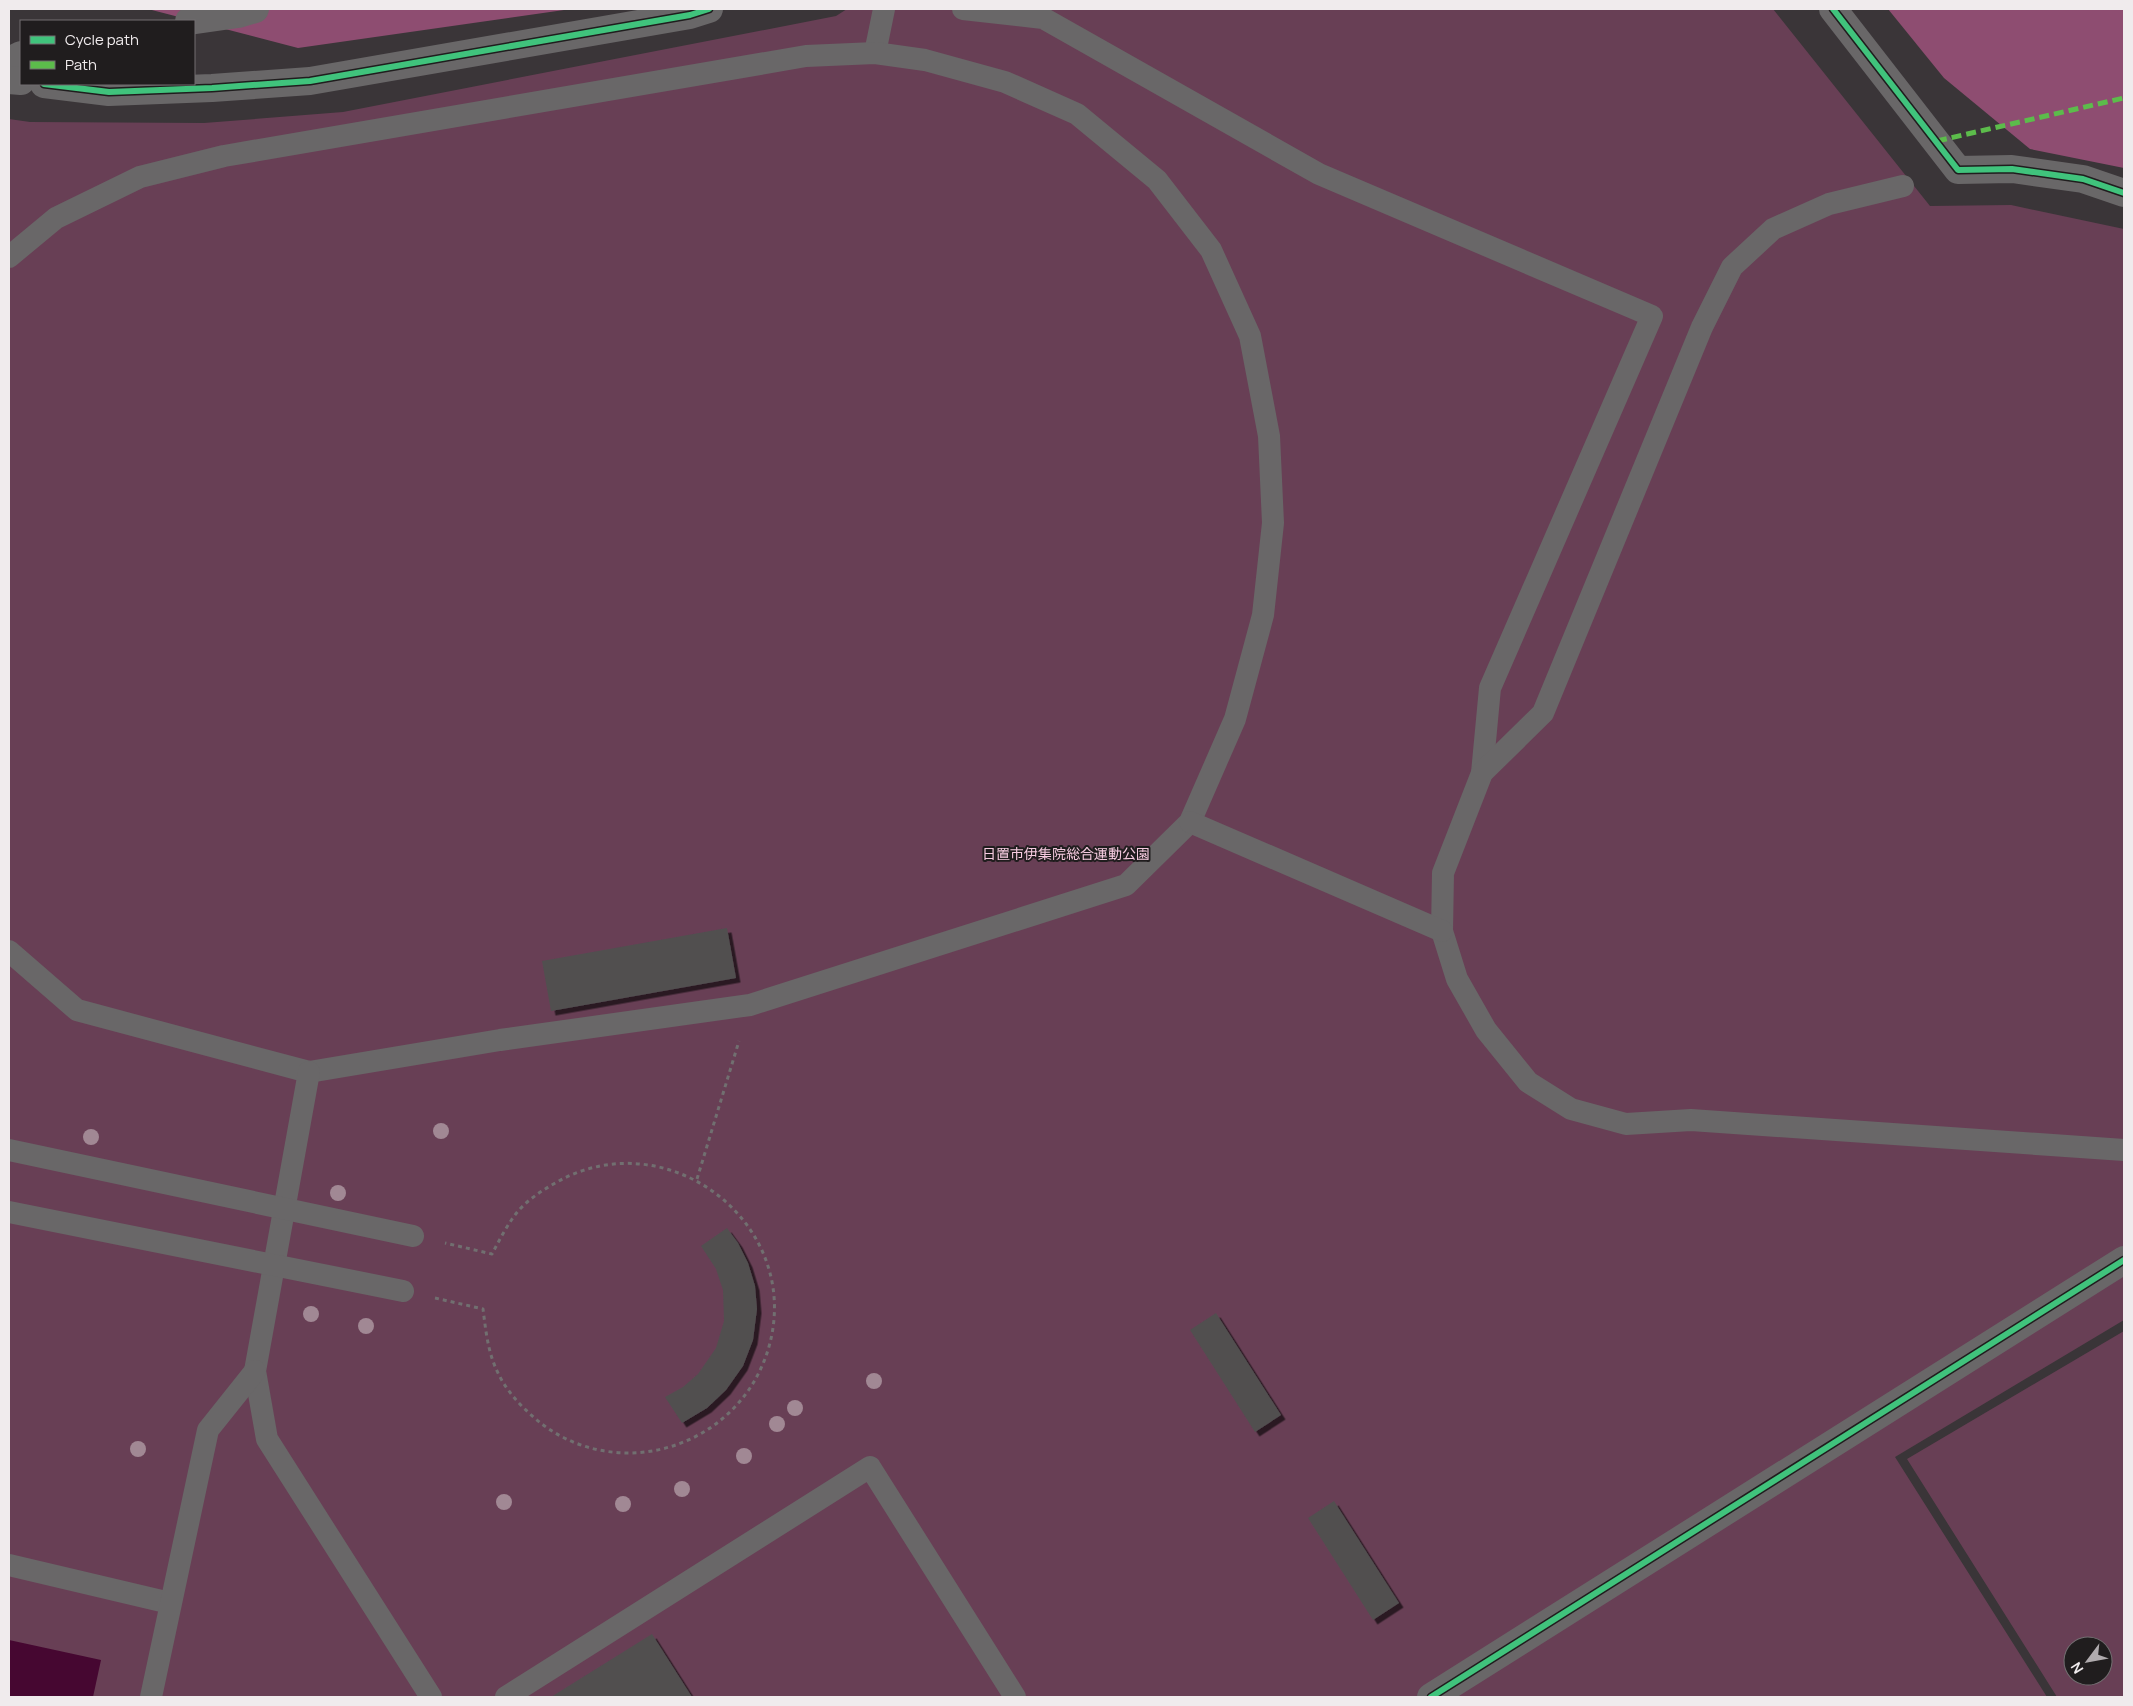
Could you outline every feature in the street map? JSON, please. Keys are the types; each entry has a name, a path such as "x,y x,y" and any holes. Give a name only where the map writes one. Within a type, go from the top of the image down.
{"street":[{"path":"195,20 238,14 255,9"},
{"path":"52,85 109,92 212,88 310,81 690,15 709,9"},
{"path":"1833,9 1958,170 2012,169 2083,179 2124,193"},
{"path":"9,61 20,55"},
{"path":"1431,1697 2124,1260"}],"lane":[{"path":"874,53 884,9"},
{"path":"963,9 1042,18 1319,174 1652,316 1490,688 1482,773 1443,873 1442,931 1457,979 1486,1030 1528,1082 1571,1109 1626,1124 1691,1120 2124,1150"},
{"path":"9,257 56,218 140,177 224,156 806,56 874,53 926,60 1005,82 1077,114 1158,180 1211,250 1250,336 1269,436 1272,514 1263,615 1235,719 1190,822 1126,885 750,1006 500,1040 309,1072 77,1010 9,951"},
{"path":"1482,773 1543,714 1702,327 1732,267 1773,229 1829,204 1903,186"},
{"path":"1190,822 1442,931"},
{"path":"309,1072 255,1371 268,1439 431,1697"},
{"path":"9,1150 413,1236"},
{"path":"9,1212 403,1292"},
{"path":"151,1697 208,1430 255,1371"},
{"path":"506,1697 870,1467 1015,1697"},
{"path":"9,1565 170,1603"}],"path":[{"path":"697,1179 750,1006"},
{"path":"403,1292 483,1309 487,1343 499,1376 516,1401 538,1422 564,1439 594,1449 621,1454 649,1453 676,1446 709,1430 739,1403 756,1378 768,1349 773,1317 772,1285 764,1256 745,1222 721,1196 697,1179 671,1168 641,1162 607,1164 576,1171 540,1192 520,1210 505,1230 492,1254 413,1236"}],"green space":[{"name":"日置市伊集院総合運動公園","path":"847,9 1773,9 1930,206 2011,205 2124,229 2124,1320 1895,1457 2047,1697 9,1697 9,119 30,122 204,123 343,112 836,16"},
{"path":"2124,1331 2124,1697 2057,1697 1907,1459"}],"shaded area":[{"path":"148,9 571,9 298,48"},
{"path":"1888,9 2124,9 2124,168 2030,149 1944,78"},
{"path":"9,1640 101,1660 93,1697 9,1697"}],"building":[{"path":"727,928 736,978 551,1011 542,961"},
{"path":"727,1228 738,1243 748,1263 755,1286 757,1309 753,1340 743,1366 726,1390 707,1408 682,1423 665,1397 683,1387 698,1374 716,1348 724,1321 723,1290 716,1269 701,1246"},
{"path":"1216,1313 1281,1415 1255,1432 1190,1330"},
{"path":"1334,1501 1399,1603 1373,1620 1308,1518"},
{"path":"652,1634 692,1697 551,1697"}],"marked path":[{"path":"1937,141 2124,98"}],"cycle path":[{"path":"52,85 109,92 212,88 310,81 690,15 709,9"},
{"path":"1833,9 1958,170 2012,169 2083,179 2124,193"},
{"path":"1431,1697 2124,1260"}]}
